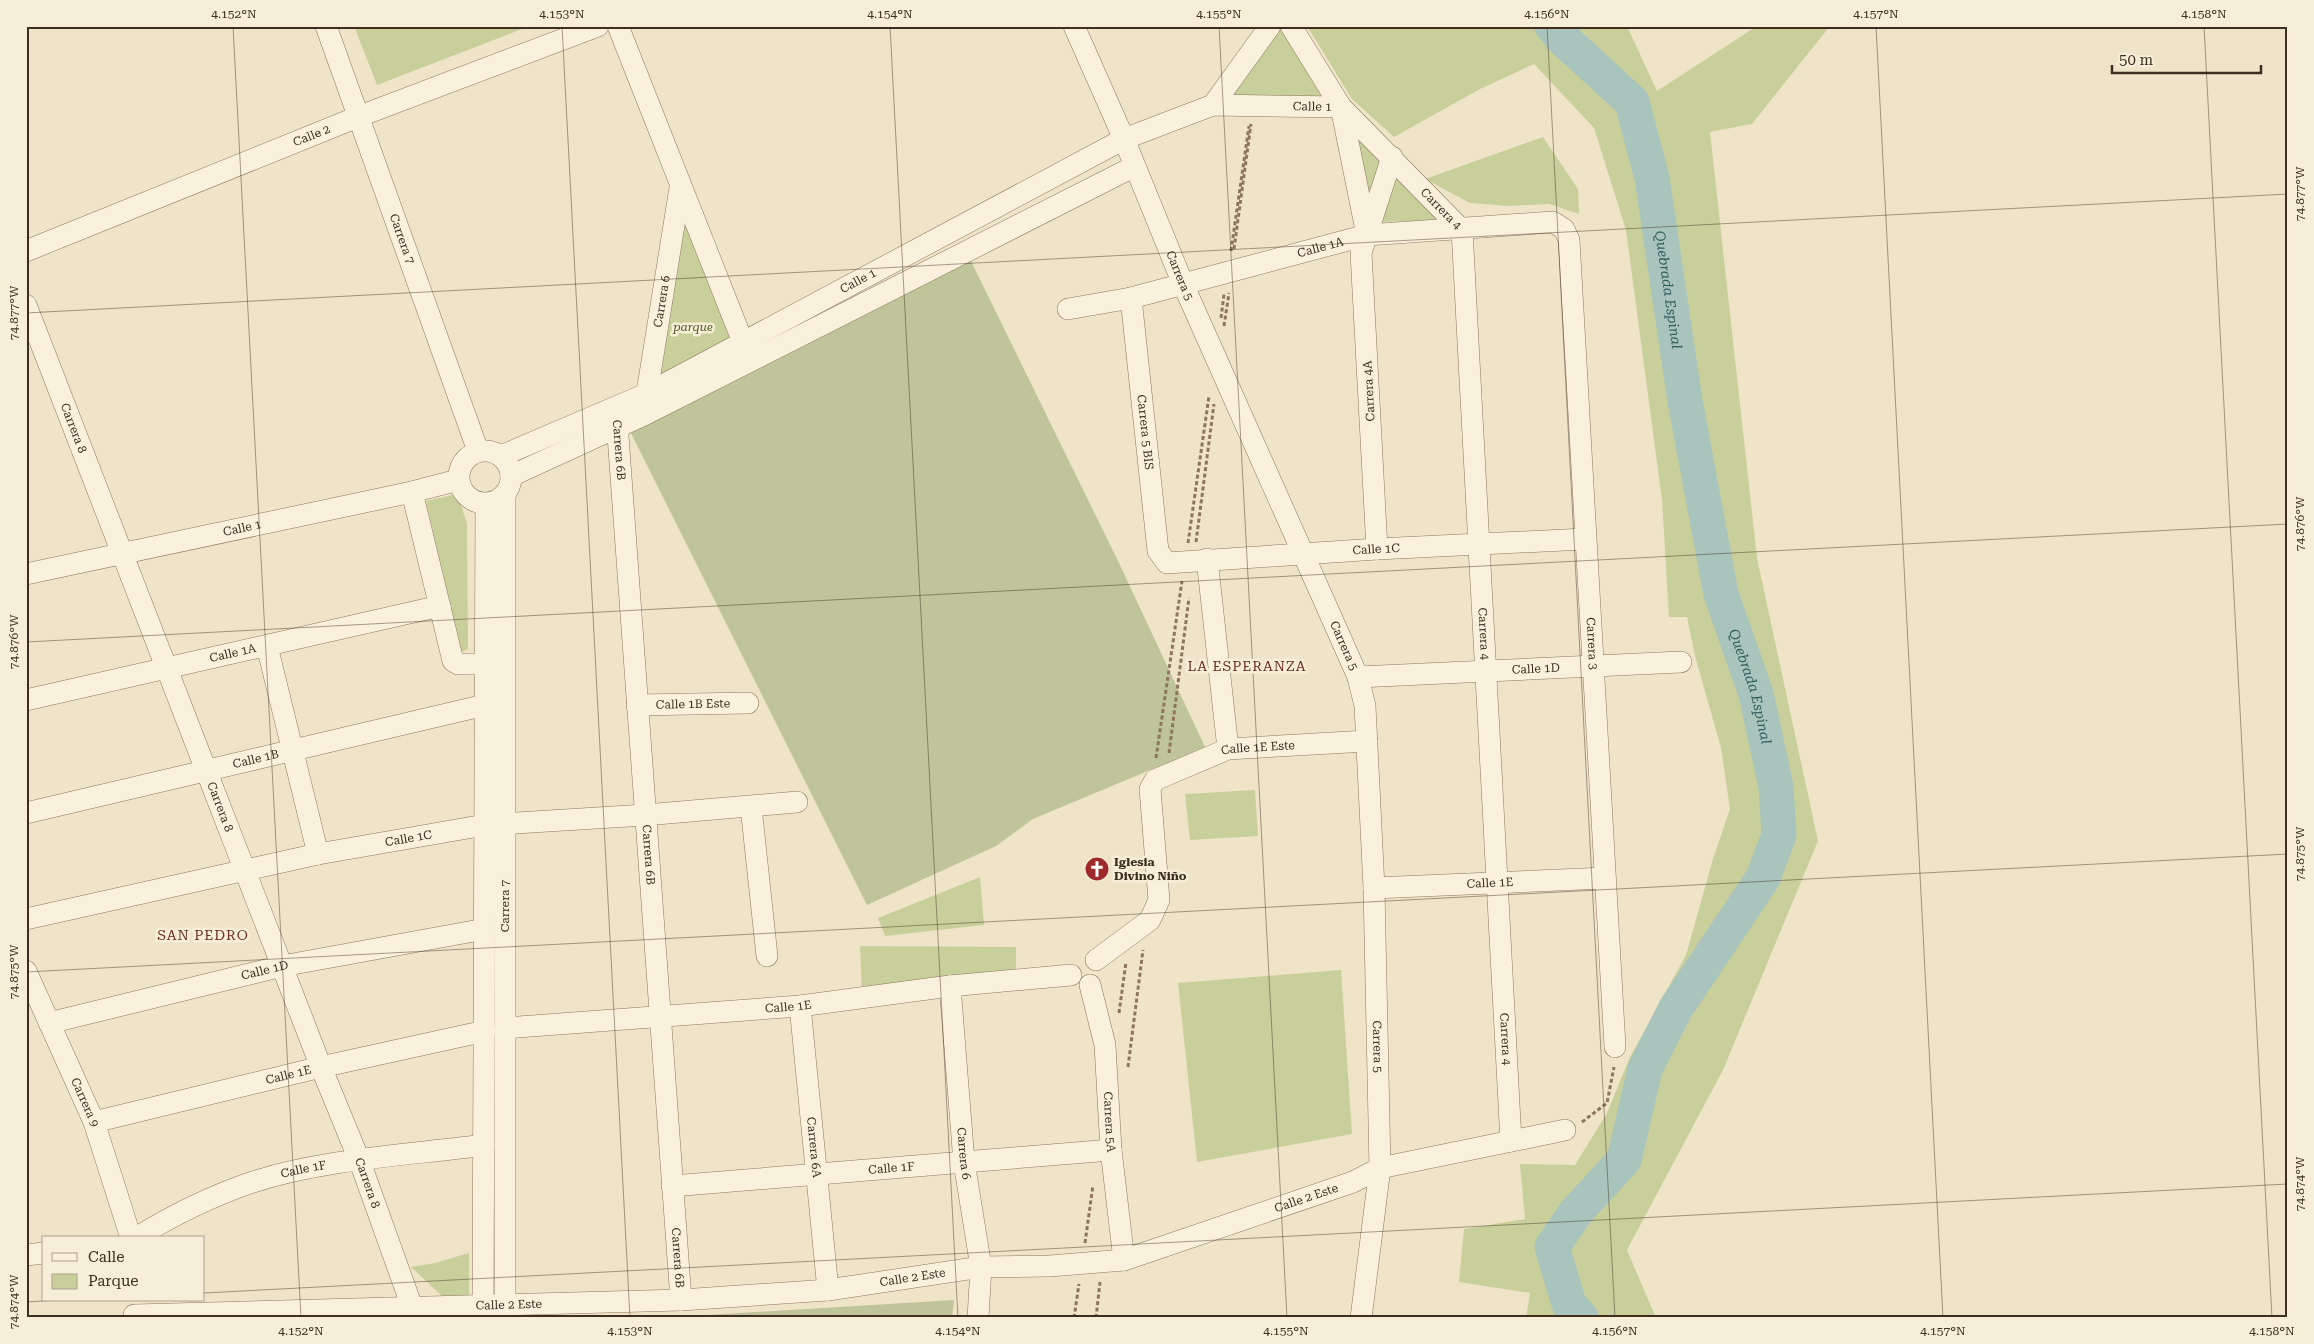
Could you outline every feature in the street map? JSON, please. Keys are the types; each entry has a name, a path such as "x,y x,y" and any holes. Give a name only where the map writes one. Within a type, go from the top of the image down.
{"street":[{"name":"Carrera 7","path":"326,26 360,116 478,451"},
{"name":"Calle 2","path":"26,251 360,116 598,26"},
{"path":"618,26 680,188 746,351"},
{"name":"Carrera 5","path":"1074,26 1124,139 1183,284 1358,677 1365,706 1374,888 1380,1168 1361,1318"},
{"path":"1213,105 1270,26"},
{"path":"1291,26 1341,107"},
{"name":"Calle 1","path":"501,456 616,418 645,405 746,351 1124,139 1213,105 1341,107 1392,157"},
{"name":"Carrera 4A","path":"1341,107 1367,235"},
{"name":"Carrera 4A","path":"1377,549 1361,253 1392,157"},
{"name":"Carrera 4","path":"1392,157 1462,230 1512,1141"},
{"name":"Calle 1","path":"746,351 1135,166"},
{"name":"Carrera 6","path":"645,405 680,188"},
{"name":"Calle 1A","path":"1068,309 1131,298 1367,235 1462,230 1553,222 1564,229 1569,240"},
{"name":"Carrera 3","path":"1569,240 1615,1047"},
{"name":"Carrera 5 BIS","path":"1131,298 1158,552 1167,563"},
{"name":"Carrera 8","path":"26,305 321,1067 360,1162 412,1307"},
{"name":"Calle 1","path":"501,491 616,418"},
{"name":"Carrera 6B","path":"616,418 681,1300"},
{"path":"478,451 490,451 501,456 508,464 501,491 476,502 468,497 461,489 458,480 460,467 467,457 478,451"},
{"name":"Calle 1","path":"26,574 412,492 458,480"},
{"name":"Carrera 7","path":"483,1312 484,1145 495,1030 485,929 495,824 485,706 486,664 501,491"},
{"name":"Carrera 7","path":"501,491 495,824 495,1030 505,1311"},
{"path":"412,492 455,664 486,664"},
{"name":"Calle 1C","path":"1167,563 1201,554 1304,555 1377,549 1585,539"},
{"path":"1201,554 1228,749"},
{"name":"Calle 1A","path":"26,700 440,606"},
{"path":"267,646 318,854"},
{"name":"Calle 1D","path":"1358,677 1682,662"},
{"name":"Calle 1B Este","path":"637,705 748,702"},
{"name":"Calle 1B","path":"26,813 485,706"},
{"name":"Calle 1E Este","path":"1155,773 1228,749 1367,741"},
{"path":"1096,960 1150,920 1159,900 1150,789 1155,773"},
{"name":"Calle 1C","path":"26,919 318,854 495,824 645,816 797,802"},
{"path":"751,807 767,956"},
{"name":"Calle 1E","path":"1374,888 1605,878"},
{"name":"Calle 1D","path":"48,1023 282,966 485,929"},
{"path":"1087,956 1096,960 1100,974 1090,985 1081,985 1071,975 1071,965 1078,957 1087,956"},
{"name":"Carrera 9","path":"26,971 94,1122 130,1236"},
{"name":"Calle 1E","path":"94,1122 321,1067 495,1030 800,1006 950,986 1071,975"},
{"name":"Carrera 5A","path":"1090,985 1105,1045 1110,1150 1124,1260"},
{"name":"Carrera 6","path":"950,986 964,1162 981,1266 978,1318"},
{"name":"Carrera 6A","path":"800,1006 828,1290"},
{"name":"Calle 2 Este","path":"134,1311 192,1307 314,1315 412,1307 483,1312 505,1311 828,1290 981,1266 1050,1266 1124,1260 1353,1182 1380,1168 1565,1130"},
{"name":"Calle 1F","path":"149,1234 202,1202 253,1182 306,1169 484,1145"},
{"name":"Calle 1F","path":"672,1186 1110,1150"},
{"path":"26,1256 42,1253"}],"path":[{"path":"1232,254 1251,117"},
{"path":"1218,333 1228,284 1224,333"},
{"path":"1187,550 1210,392"},
{"path":"1201,554 1214,402"},
{"path":"1155,773 1182,579"},
{"path":"1168,756 1190,589"},
{"path":"1128,1072 1144,944"},
{"path":"1117,1022 1127,954"},
{"path":"1565,1130 1584,1122 1607,1104 1613,1075 1615,1047"},
{"path":"1084,1249 1094,1180"},
{"path":"1074,1318 1080,1278"},
{"path":"1096,1318 1101,1278"}],"green space":[{"path":"354,26 530,26 377,85"},
{"path":"1280,26 1283,26 1321,96 1230,97"},
{"path":"1307,26 1627,26 1657,91 1757,26 1830,26 1752,124 1710,132 1757,558 1818,841 1723,1070 1627,1250 1656,1318 1526,1318 1530,1293 1459,1282 1464,1229 1525,1219 1520,1164 1575,1165 1607,1113 1630,1057 1686,955 1713,859 1730,809 1721,748 1695,656 1687,617 1669,617 1662,500 1626,230 1594,128 1534,64 1480,89 1394,137 1352,99"},
{"path":"1354,132 1384,159 1369,206"},
{"path":"1543,137 1578,189 1579,214 1549,204 1508,206 1470,203 1425,179"},
{"path":"1393,168 1447,220 1377,222"},
{"name":"parque","path":"682,212 736,344 647,387"},
{"path":"969,257 1119,563 1205,747 1033,819 996,846 867,905 631,433"},
{"path":"457,494 467,523 468,649 461,652 426,501"},
{"path":"1255,790 1258,836 1190,840 1185,794"},
{"path":"980,877 984,925 885,936 878,918"},
{"path":"860,946 1016,947 1016,975 862,995"},
{"path":"1341,970 1352,1134 1197,1162 1178,983"},
{"path":"469,1253 469,1295 443,1297 411,1267 435,1263"},
{"path":"954,1300 952,1318 658,1318"}],"waterway":[{"name":"Quebrada Espinal","path":"1552,26 1562,38 1632,102 1652,178 1685,401 1721,594 1756,694 1776,787 1779,835 1763,878 1676,1008 1645,1069 1624,1160 1576,1212 1552,1247 1569,1304 1581,1318"}],"place":[{"name":"Iglesia Divino Niño","path":"1097,869"}],"district":[{"name":"LA ESPERANZA","path":"1247,666"},
{"name":"SAN PEDRO","path":"203,935"}]}
